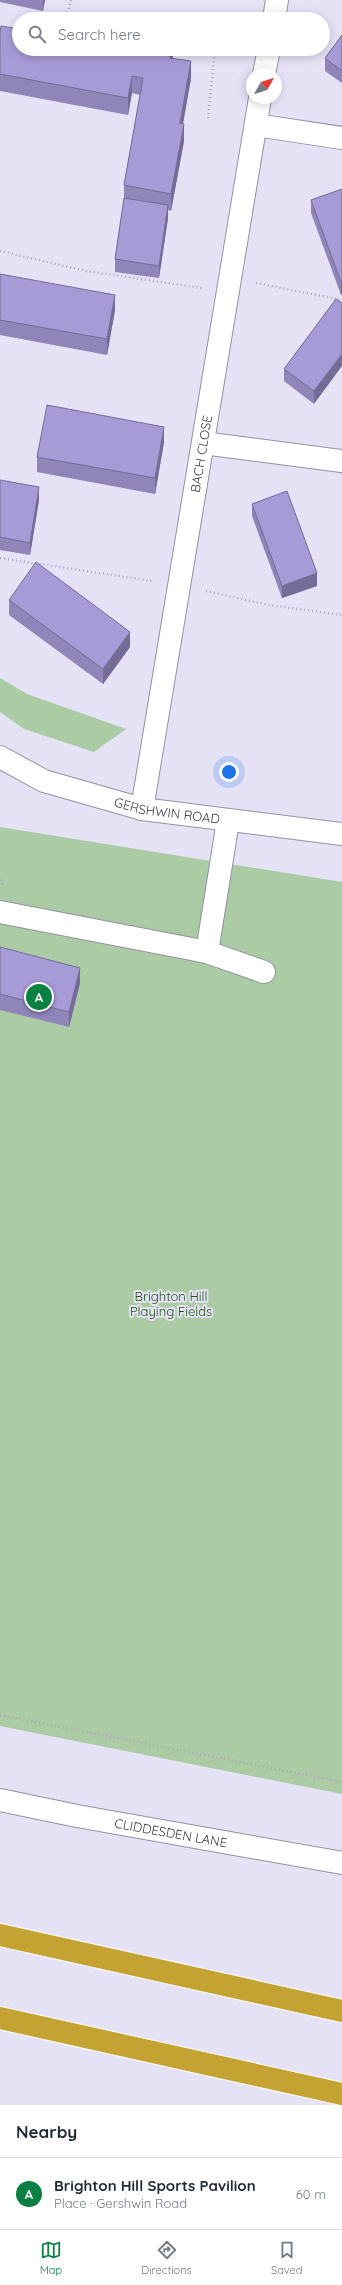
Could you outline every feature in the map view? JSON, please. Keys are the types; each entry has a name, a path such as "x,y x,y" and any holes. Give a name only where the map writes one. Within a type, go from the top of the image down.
{"highway":[{"path":"0,1935 342,2011"},
{"path":"0,2018 342,2094"}],"street":[{"path":"275,12 277,0"},
{"path":"265,68 268,56"},
{"name":"BACH CLOSE","path":"142,809 259,104"},
{"path":"256,126 342,138"},
{"path":"203,443 342,461"},
{"name":"GERSHWIN ROAD","path":"0,757 44,781 142,809 228,821 342,834"},
{"path":"207,952 228,821"},
{"path":"0,912 207,952 264,972"},
{"name":"CLIDDESDEN LANE","path":"0,1800 76,1816 342,1863"}],"path":[{"path":"68,12 71,0"},
{"path":"208,118 215,56"},
{"path":"0,251 86,271 229,285 342,300"},
{"path":"0,558 180,585 269,605 342,615"},
{"path":"0,1715 342,1782"}],"green space":[{"path":"0,678 27,694 126,729 94,752 24,729 0,712"},
{"name":"Brighton Hill Playing Fields","path":"0,827 342,882 342,1794 0,1726"}],"building":[{"path":"1,26 12,28 12,56 170,56 170,58 191,61 180,123 184,124 171,194 124,185 143,78 132,76 128,98 0,74"},
{"path":"342,35 342,71 325,58 326,56 330,56 330,51"},
{"path":"342,189 342,281 341,282 311,200"},
{"path":"124,198 168,205 159,266 115,259"},
{"path":"0,274 115,295 107,339 0,320"},
{"path":"336,299 342,303 342,354 314,391 284,369"},
{"path":"47,405 164,427 155,478 37,457"},
{"path":"0,480 39,487 30,543 0,537"},
{"path":"287,491 317,573 282,586 252,504"},
{"path":"36,562 130,632 103,669 9,600"},
{"path":"0,947 80,968 69,1012 0,994"}],"place":[{"name":"Brighton Hill Sports Pavilion","path":"39,997"}]}
